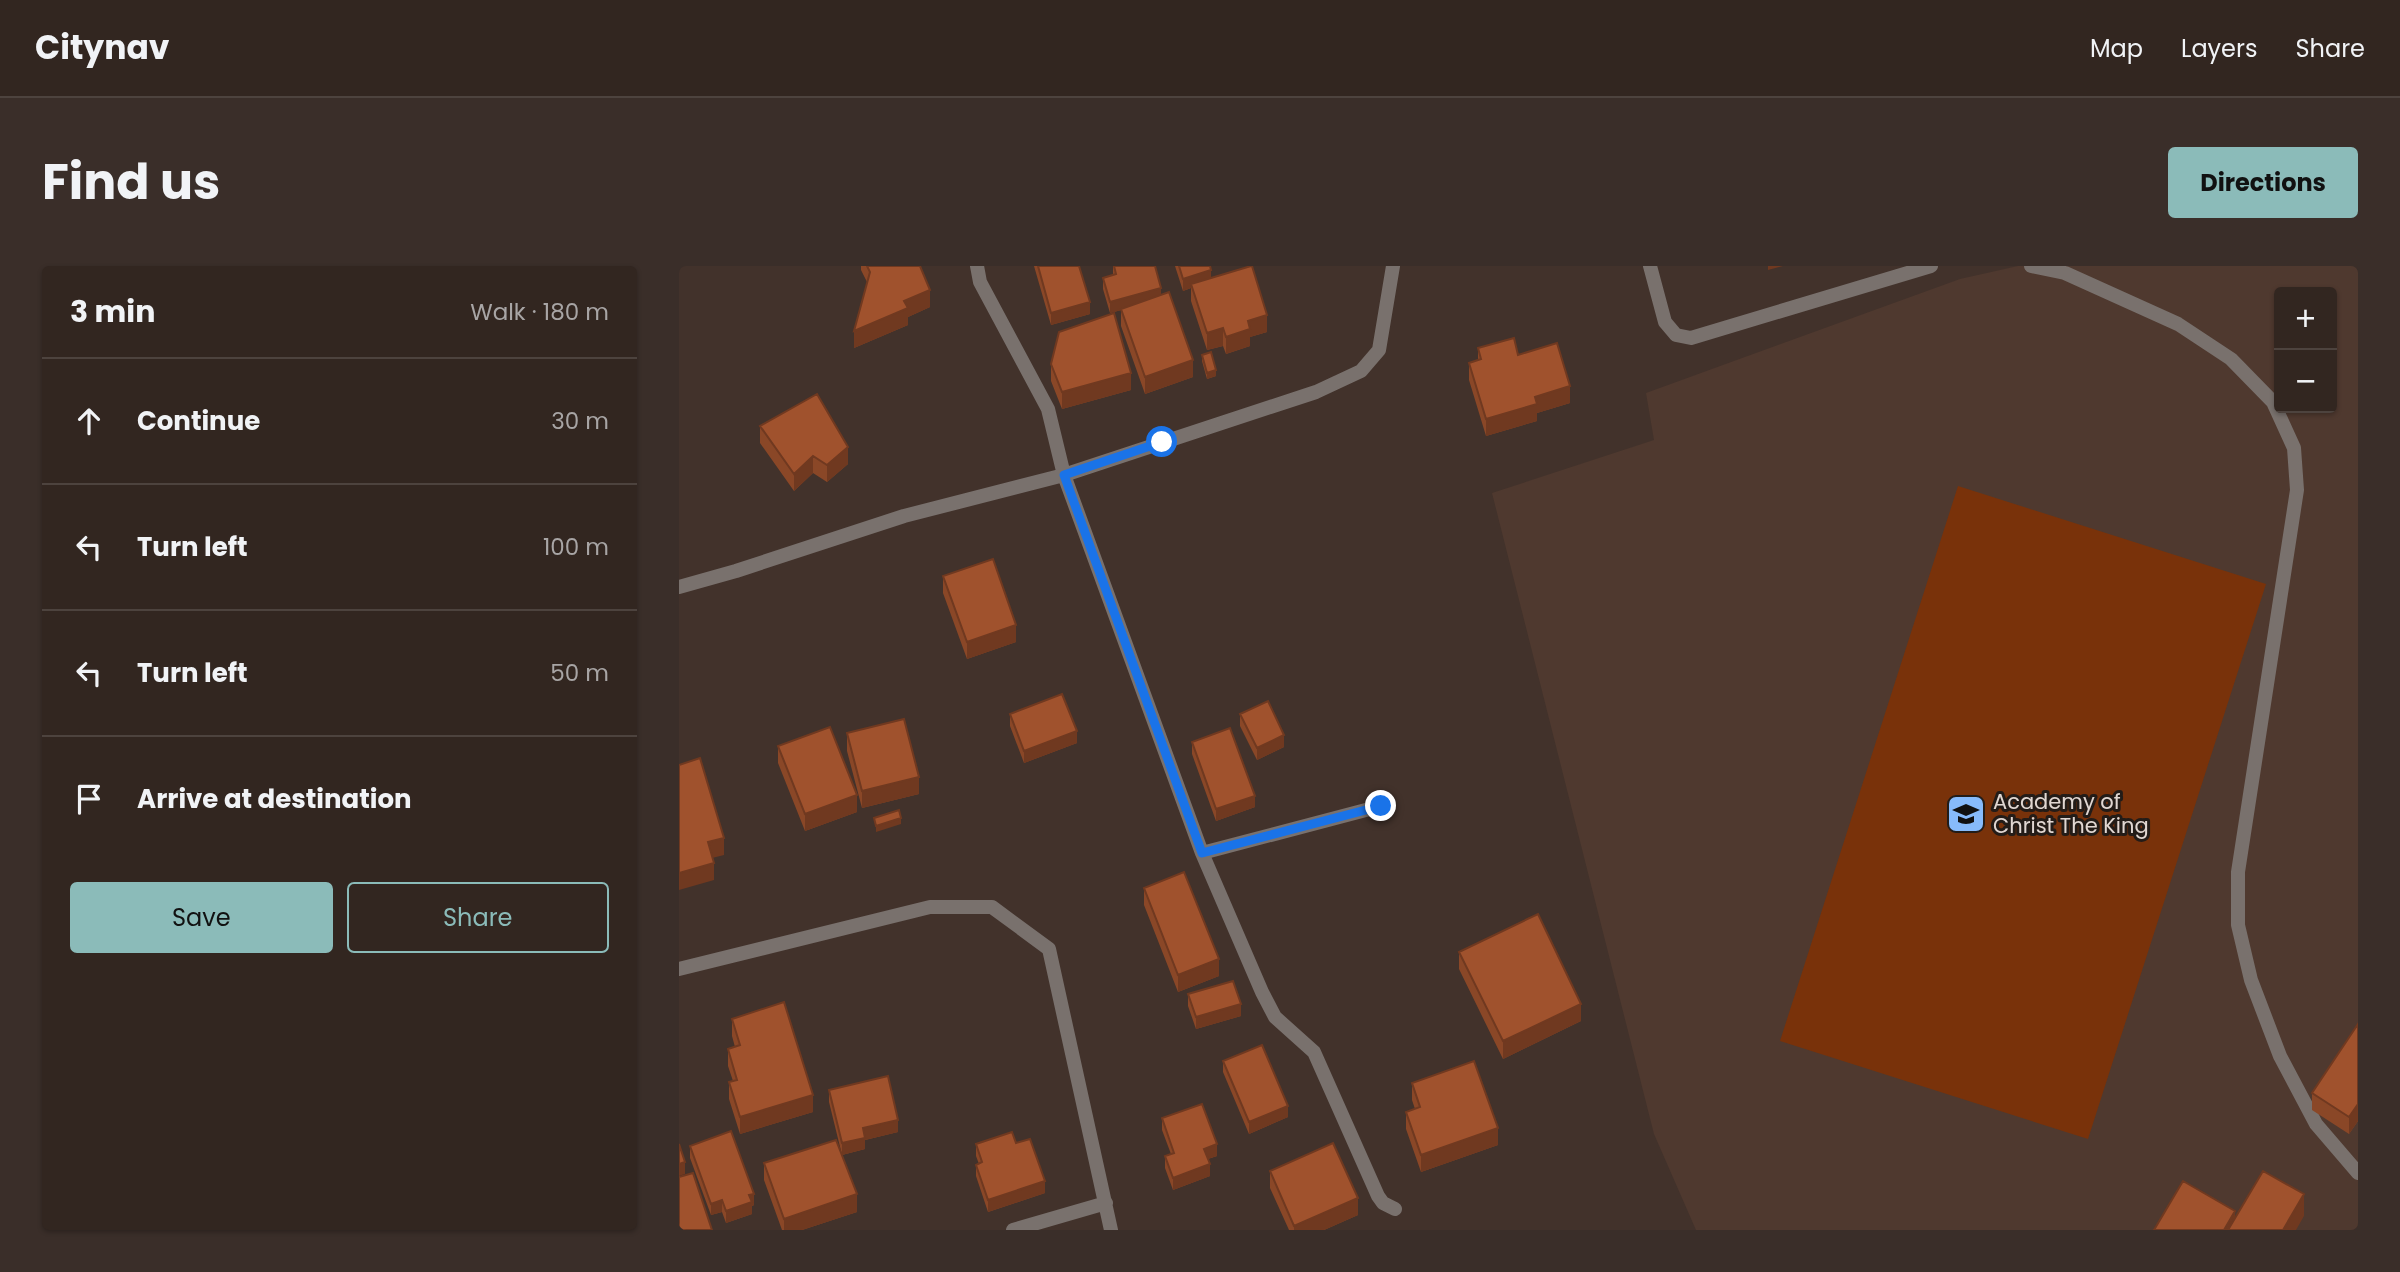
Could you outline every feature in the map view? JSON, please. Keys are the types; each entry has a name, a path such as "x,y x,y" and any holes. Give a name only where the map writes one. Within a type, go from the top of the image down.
{"street":[{"path":"977,266 980,282 1048,409 1064,475 1202,853 1262,992 1275,1017 1314,1052 1378,1196 1383,1203 1395,1209"},
{"path":"1650,266 1665,323 1676,335 1691,338 1931,266"},
{"path":"2031,266 2065,273 2178,324 2231,359 2273,402 2294,448 2297,490 2238,872 2238,925 2251,980 2280,1056 2316,1124 2358,1172"},
{"path":"679,587 904,516 1064,475 1316,393 1361,371 1379,350 1391,267"},
{"path":"1202,853 1381,806"},
{"path":"679,969 930,907 992,907 1049,949 1111,1230"},
{"path":"1013,1230 1106,1203"}],"shaded area":[{"name":"Academy of Christ The King","path":"2018,266 2358,266 2358,1230 1696,1230 1654,1134 1492,493 1654,440 1646,393 1960,279"},
{"path":"1958,486 2266,584 2088,1139 1780,1041"}],"building":[{"path":"867,266 920,266 930,290 904,301 908,308 854,331 870,272"},
{"path":"1038,266 1079,266 1090,302 1051,313"},
{"path":"1114,266 1155,266 1161,288 1110,302 1103,278 1116,274"},
{"path":"1179,266 1210,266 1211,270 1183,279"},
{"path":"1252,266 1267,315 1248,321 1250,329 1226,337 1223,328 1207,333 1191,284"},
{"path":"1169,292 1193,360 1145,377 1121,309"},
{"path":"1114,313 1131,373 1062,392 1051,364 1059,332"},
{"path":"1514,338 1518,355 1557,343 1570,386 1535,397 1537,404 1486,419 1469,363 1481,359 1478,348"},
{"path":"1211,352 1216,370 1207,373 1202,355"},
{"path":"817,394 848,447 827,465 813,456 794,474 760,426"},
{"path":"993,559 1016,625 967,642 943,576"},
{"path":"1062,694 1077,731 1024,751 1010,714"},
{"path":"1268,701 1284,735 1257,748 1240,714"},
{"path":"904,719 919,777 862,791 847,733"},
{"path":"830,727 857,795 805,814 778,746"},
{"path":"1230,728 1255,796 1216,809 1192,742"},
{"path":"700,758 724,838 708,842 714,863 679,873 679,765"},
{"path":"899,810 901,818 876,826 874,818"},
{"path":"1184,872 1219,959 1178,975 1144,888"},
{"path":"1538,914 1581,1004 1503,1041 1459,952"},
{"path":"1233,981 1241,1004 1196,1017 1188,994"},
{"path":"784,1002 813,1095 740,1117 729,1082 737,1080 728,1049 740,1045 732,1019"},
{"path":"2358,1024 2358,1104 2349,1117 2312,1093"},
{"path":"1262,1045 1288,1106 1249,1122 1223,1061"},
{"path":"1474,1061 1498,1128 1421,1155 1406,1112 1420,1107 1412,1083"},
{"path":"888,1076 898,1120 863,1128 865,1138 842,1143 829,1090"},
{"path":"1202,1104 1217,1144 1204,1149 1210,1164 1173,1178 1165,1156 1174,1153 1162,1118"},
{"path":"731,1131 754,1194 749,1195 752,1202 726,1211 722,1200 711,1204 690,1146"},
{"path":"1012,1132 1016,1143 1030,1139 1045,1181 988,1200 976,1165 982,1162 976,1144"},
{"path":"836,1140 857,1194 784,1219 764,1163"},
{"path":"1333,1143 1358,1198 1294,1226 1270,1171"},
{"path":"679,1144 685,1162 679,1164"},
{"path":"2263,1171 2304,1194 2283,1230 2228,1230"},
{"path":"693,1173 712,1230 679,1230 679,1177"},
{"path":"2183,1181 2235,1211 2224,1230 2154,1230"}],"place":[{"name":"Academy of Christ The King","path":"1966,814"}],"route":[{"path":"1162,442 1064,475 1202,853 1381,806"}]}
